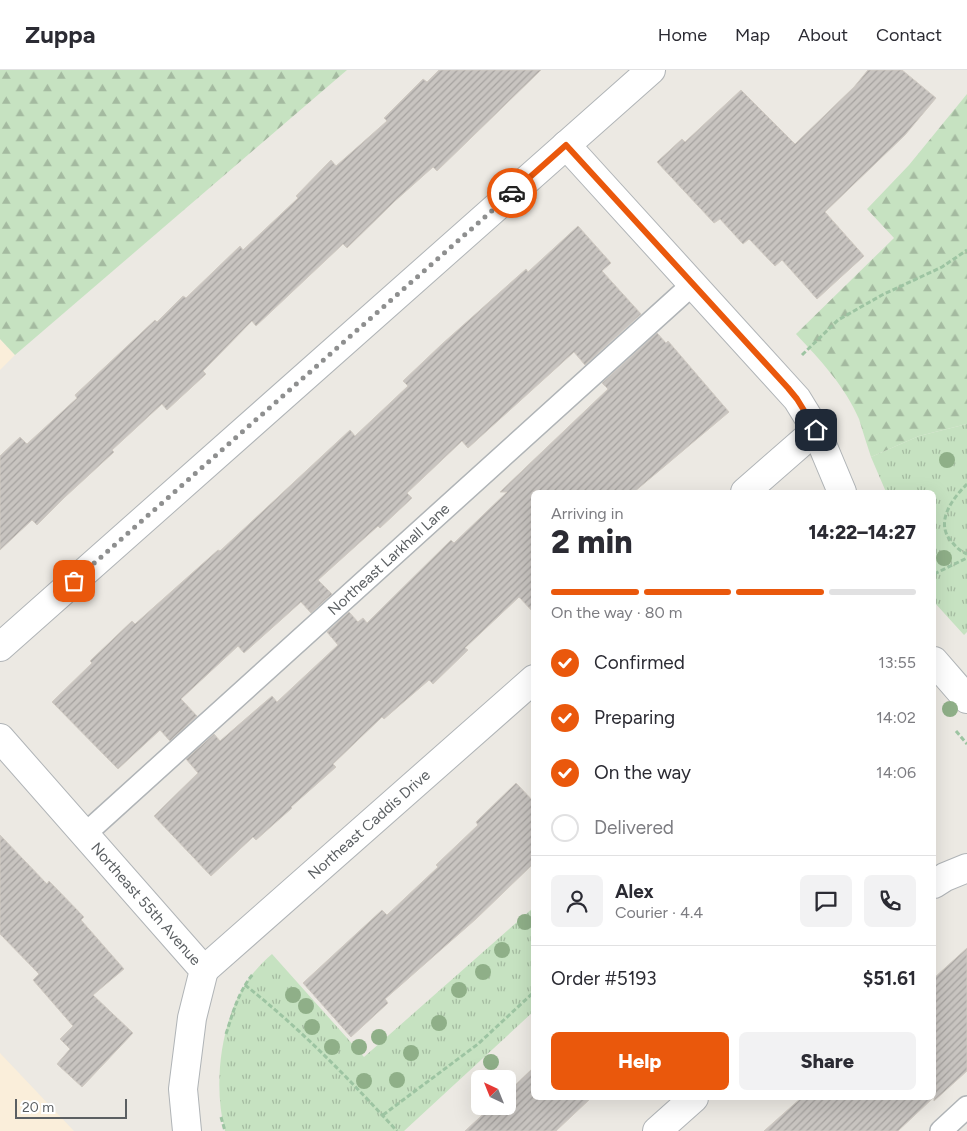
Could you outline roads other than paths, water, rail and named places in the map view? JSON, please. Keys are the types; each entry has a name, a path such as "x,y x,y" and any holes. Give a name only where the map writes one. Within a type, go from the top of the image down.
{"street":[{"path":"0,647 651,70"},
{"path":"566,145 797,399 816,430 841,490"},
{"path":"747,490 816,430"},
{"path":"936,663 967,699"},
{"name":"Northeast Caddis Drive","path":"204,970 531,682"},
{"name":"Northeast 55th Avenue","path":"0,738 204,970 192,1018 183,1089 187,1131"},
{"path":"936,883 967,868"},
{"path":"657,1131 692,1100"}],"lane":[{"name":"Northeast Larkhall Lane","path":"84,835 693,284"},
{"path":"941,1131 967,1107"}]}
